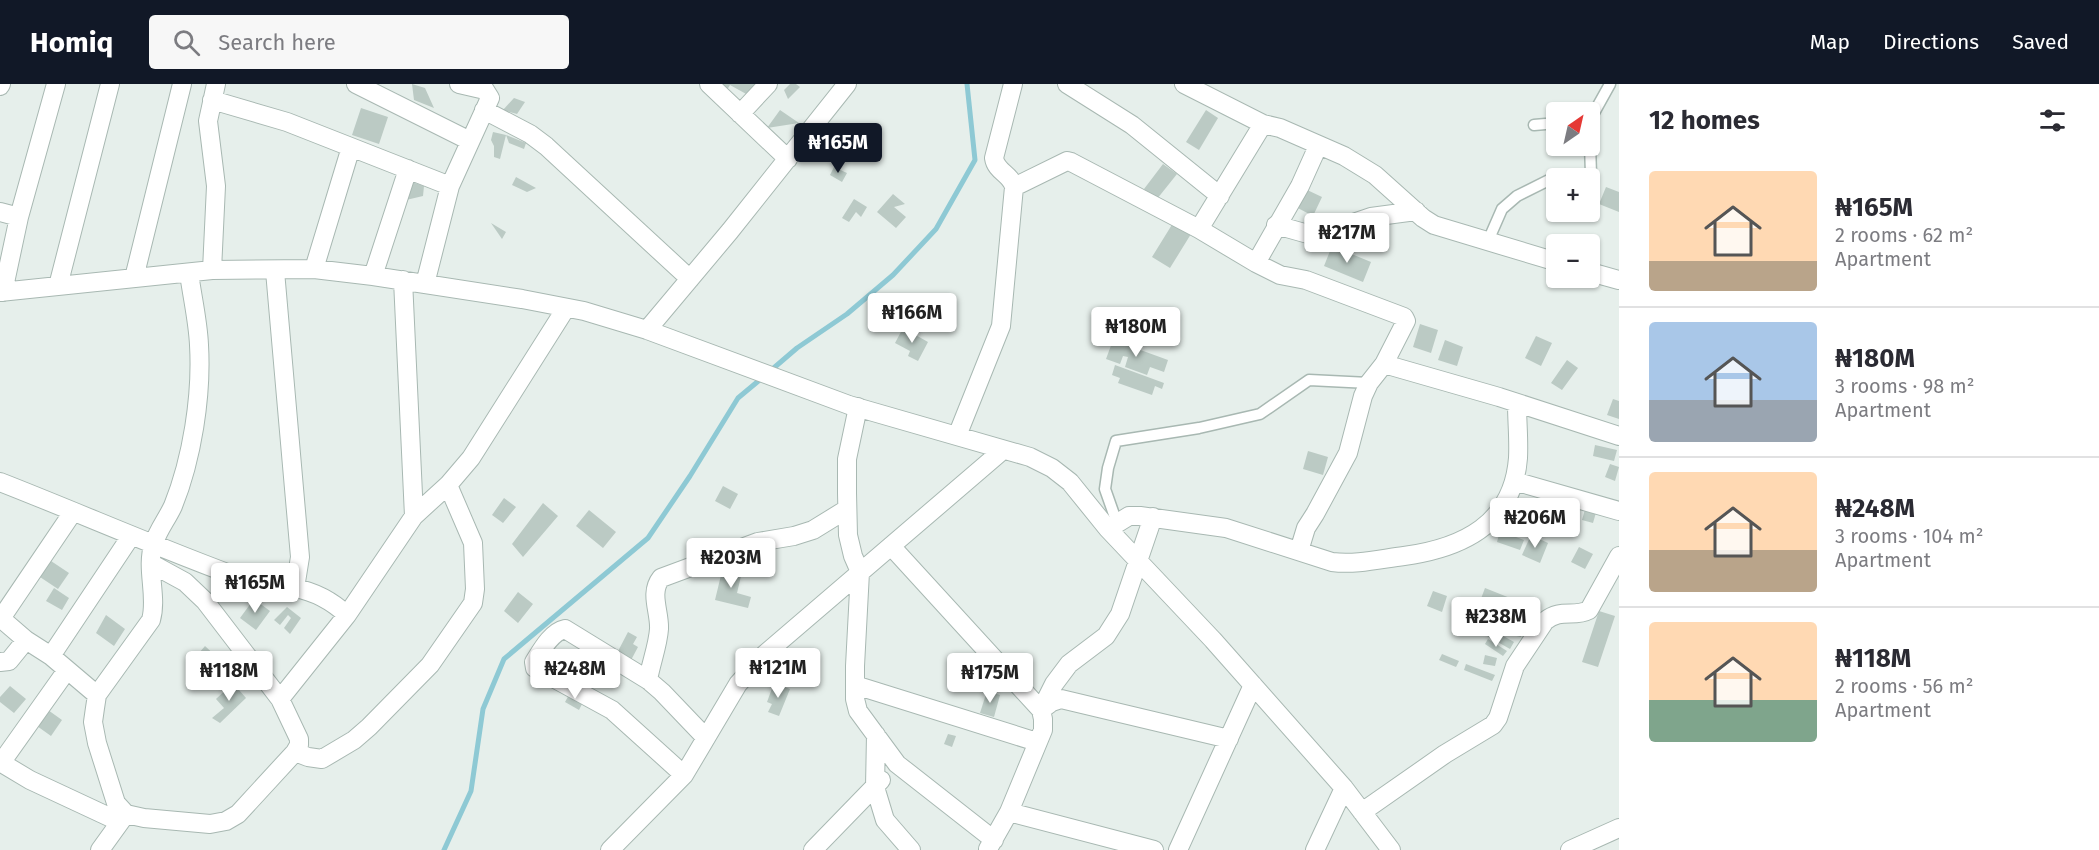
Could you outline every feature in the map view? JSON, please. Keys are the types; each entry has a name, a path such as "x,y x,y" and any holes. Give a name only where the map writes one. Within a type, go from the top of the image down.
{"street":[{"path":"56,84 19,217 2,292 212,270 314,269 403,280 522,299 566,308 647,330 858,407 1030,457 1052,468 1070,482 1113,526 1138,561 1253,685 1344,788 1391,850"},
{"path":"58,286 110,84"},
{"path":"134,278 182,84"},
{"path":"356,84 470,141"},
{"path":"425,284 450,186 490,98 489,93 485,90 459,84"},
{"path":"709,84 788,159"},
{"path":"740,114 768,84"},
{"path":"647,330 847,84"},
{"path":"957,436 1001,326 1014,187 1012,180 998,168 994,158 1013,84"},
{"path":"1067,84 1132,125 1220,196"},
{"path":"1184,84 1263,124 1280,128 1344,156 1375,175 1434,225 1546,259"},
{"path":"212,270 216,186 209,129 214,92 450,186"},
{"path":"484,110 530,134 546,146 690,279"},
{"path":"1199,229 1263,124"},
{"path":"1256,263 1300,186 1318,146"},
{"path":"314,269 351,147"},
{"path":"1014,187 1067,161 1071,162 1199,229 1280,275 1306,280 1404,317 1406,321 1384,364 1369,383 1363,396 1348,453 1316,514 1306,528 1299,551"},
{"path":"373,276 408,170"},
{"path":"1276,225 1315,236 1371,217 1416,211"},
{"path":"0,212 19,217"},
{"path":"275,271 300,558 295,588"},
{"path":"123,818 97,743 93,722 97,695 151,620 154,609 151,579 153,545 172,507 188,459 198,392 199,344 189,273"},
{"path":"1600,275 1619,280"},
{"path":"403,280 414,516"},
{"path":"280,699 347,615 414,516 448,486 471,458 566,308"},
{"path":"1384,364 1619,436"},
{"path":"1113,526 1129,516 1214,525 1332,562 1348,564 1434,552 1454,545 1487,526 1495,517 1514,482 1518,458 1517,403"},
{"path":"858,407 847,459 848,535 860,572 855,685 858,711 897,764 991,845 1008,812 1042,730 1041,710 891,546"},
{"path":"610,850 684,775 738,684 765,654 1004,450"},
{"path":"0,482 153,545 254,583 295,588 319,595 334,603 347,615"},
{"path":"1514,482 1619,511"},
{"path":"295,752 322,759 354,740 430,665 473,603 475,589 473,543 448,486"},
{"path":"648,680 660,628 656,584 661,578 758,542 795,536 813,530 847,509"},
{"path":"73,512 3,613 4,621 26,640 51,656 97,695"},
{"path":"1041,710 1054,684 1069,664 1106,636 1120,614 1153,517"},
{"path":"51,656 131,536"},
{"path":"1362,812 1445,754 1493,725 1498,718 1515,666 1545,621 1552,615 1583,613 1589,610 1619,556"},
{"path":"67,670 0,763 30,780 123,818 210,824 226,821 238,814 295,752 299,740 280,699 195,591 152,564"},
{"path":"684,775 612,710 535,668 534,662 548,641 560,630 565,629 648,680 706,738"},
{"path":"0,662 9,661 26,640"},
{"path":"855,685 1037,742"},
{"path":"1178,850 1253,685"},
{"path":"1041,710 1061,699 1229,739"},
{"path":"876,735 875,787 885,820 911,850"},
{"path":"813,850 897,764"},
{"path":"1315,850 1344,788"},
{"path":"1008,812 1154,850"},
{"path":"100,850 123,818"},
{"path":"1570,850 1619,828"}],"lane":[{"path":"1600,103 1611,84"},
{"path":"1534,124 1546,123"},
{"path":"1488,241 1502,209 1517,196 1557,176 1586,178 1591,174 1590,156"},
{"path":"1113,526 1105,489 1116,441 1198,428 1260,414 1309,380 1369,383"}],"building":[{"path":"412,84 425,88 434,108 414,100"},
{"path":"721,84 755,84 748,95 730,85 727,90"},
{"path":"790,84 800,87 788,99 784,90"},
{"path":"514,98 525,102 517,114 503,110"},
{"path":"361,108 388,117 379,144 352,135"},
{"path":"780,110 799,123 767,128"},
{"path":"1206,110 1218,118 1199,150 1186,142"},
{"path":"493,132 506,135 500,159 494,157 494,146 491,140"},
{"path":"506,135 526,143 524,149 509,143"},
{"path":"1163,164 1177,174 1157,199 1144,189"},
{"path":"834,167 847,173 842,182 830,175"},
{"path":"516,177 536,188 527,192 512,185"},
{"path":"412,182 424,186 423,196 406,200"},
{"path":"1606,187 1619,192 1619,212 1600,204"},
{"path":"1303,188 1322,197 1313,216 1294,206"},
{"path":"893,194 905,204 894,207 906,217 896,228 877,212"},
{"path":"854,199 867,207 861,217 856,212 849,222 842,218"},
{"path":"491,223 506,232 502,239"},
{"path":"1173,223 1191,234 1170,268 1152,257"},
{"path":"1332,246 1371,262 1363,282 1324,266"},
{"path":"1420,324 1438,330 1431,353 1413,347"},
{"path":"903,328 928,342 918,361 908,356 910,351 895,343"},
{"path":"1536,336 1552,343 1541,366 1525,358"},
{"path":"1113,340 1168,360 1164,372 1150,367 1147,375 1125,367 1128,357 1123,356 1120,364 1106,359"},
{"path":"1445,340 1463,347 1457,366 1438,360"},
{"path":"1567,360 1578,368 1562,390 1551,383"},
{"path":"1115,365 1164,383 1162,389 1155,386 1152,395 1118,383 1120,378 1112,375"},
{"path":"1613,399 1619,401 1619,419 1607,415"},
{"path":"1595,445 1617,450 1614,461 1593,456"},
{"path":"1308,451 1328,457 1323,475 1303,469"},
{"path":"1610,464 1619,467 1615,481 1605,477"},
{"path":"723,486 738,494 730,509 715,501"},
{"path":"504,498 516,507 503,523 492,515"},
{"path":"543,503 558,516 523,557 512,544"},
{"path":"1510,503 1518,507 1507,531 1499,527"},
{"path":"1554,503 1580,510 1577,521 1551,514"},
{"path":"1586,506 1597,509 1593,523 1582,520"},
{"path":"589,510 616,532 603,548 576,526"},
{"path":"1557,520 1576,525 1574,535 1555,530"},
{"path":"1523,521 1529,524 1524,537 1517,534"},
{"path":"1500,531 1524,540 1520,550 1497,542"},
{"path":"1531,535 1548,543 1540,563 1522,555"},
{"path":"1579,547 1593,554 1585,569 1571,562"},
{"path":"51,561 69,573 58,589 40,577"},
{"path":"723,567 742,572 737,593 751,597 748,608 715,600"},
{"path":"54,588 69,598 62,610 46,601"},
{"path":"1485,588 1525,604 1519,620 1479,604"},
{"path":"1433,591 1447,596 1442,612 1427,606"},
{"path":"518,592 533,604 518,623 504,611"},
{"path":"254,599 270,611 256,630 240,618"},
{"path":"287,607 301,618 290,634 284,628 291,618 288,615 280,625 274,620"},
{"path":"1599,611 1615,616 1598,667 1582,662"},
{"path":"106,615 125,629 114,646 96,633"},
{"path":"1514,625 1522,626 1521,637 1512,635"},
{"path":"1491,629 1514,642 1510,649 1487,636"},
{"path":"628,632 637,637 633,644 638,647 630,662 616,655"},
{"path":"1488,639 1507,651 1503,656 1485,644"},
{"path":"205,646 221,661 203,681 187,667"},
{"path":"1442,654 1459,661 1456,667 1439,660"},
{"path":"1485,655 1497,658 1495,666 1483,664"},
{"path":"1466,664 1495,675 1492,681 1464,670"},
{"path":"233,683 246,698 220,723 212,718 224,708 216,699"},
{"path":"774,683 790,689 779,716 768,712 772,704 767,702"},
{"path":"10,686 26,699 14,713 0,702 0,697"},
{"path":"573,688 584,700 579,710 565,702"},
{"path":"987,691 1000,695 994,717 980,713"},
{"path":"48,710 62,720 51,736 37,726"},
{"path":"948,734 956,736 952,747 944,744"}],"waterway":[{"path":"769,372 797,348 847,314 893,275 936,229 975,160 967,84"},
{"path":"444,850 471,791 483,709 504,659 648,538 690,476 738,398 762,378"}]}
